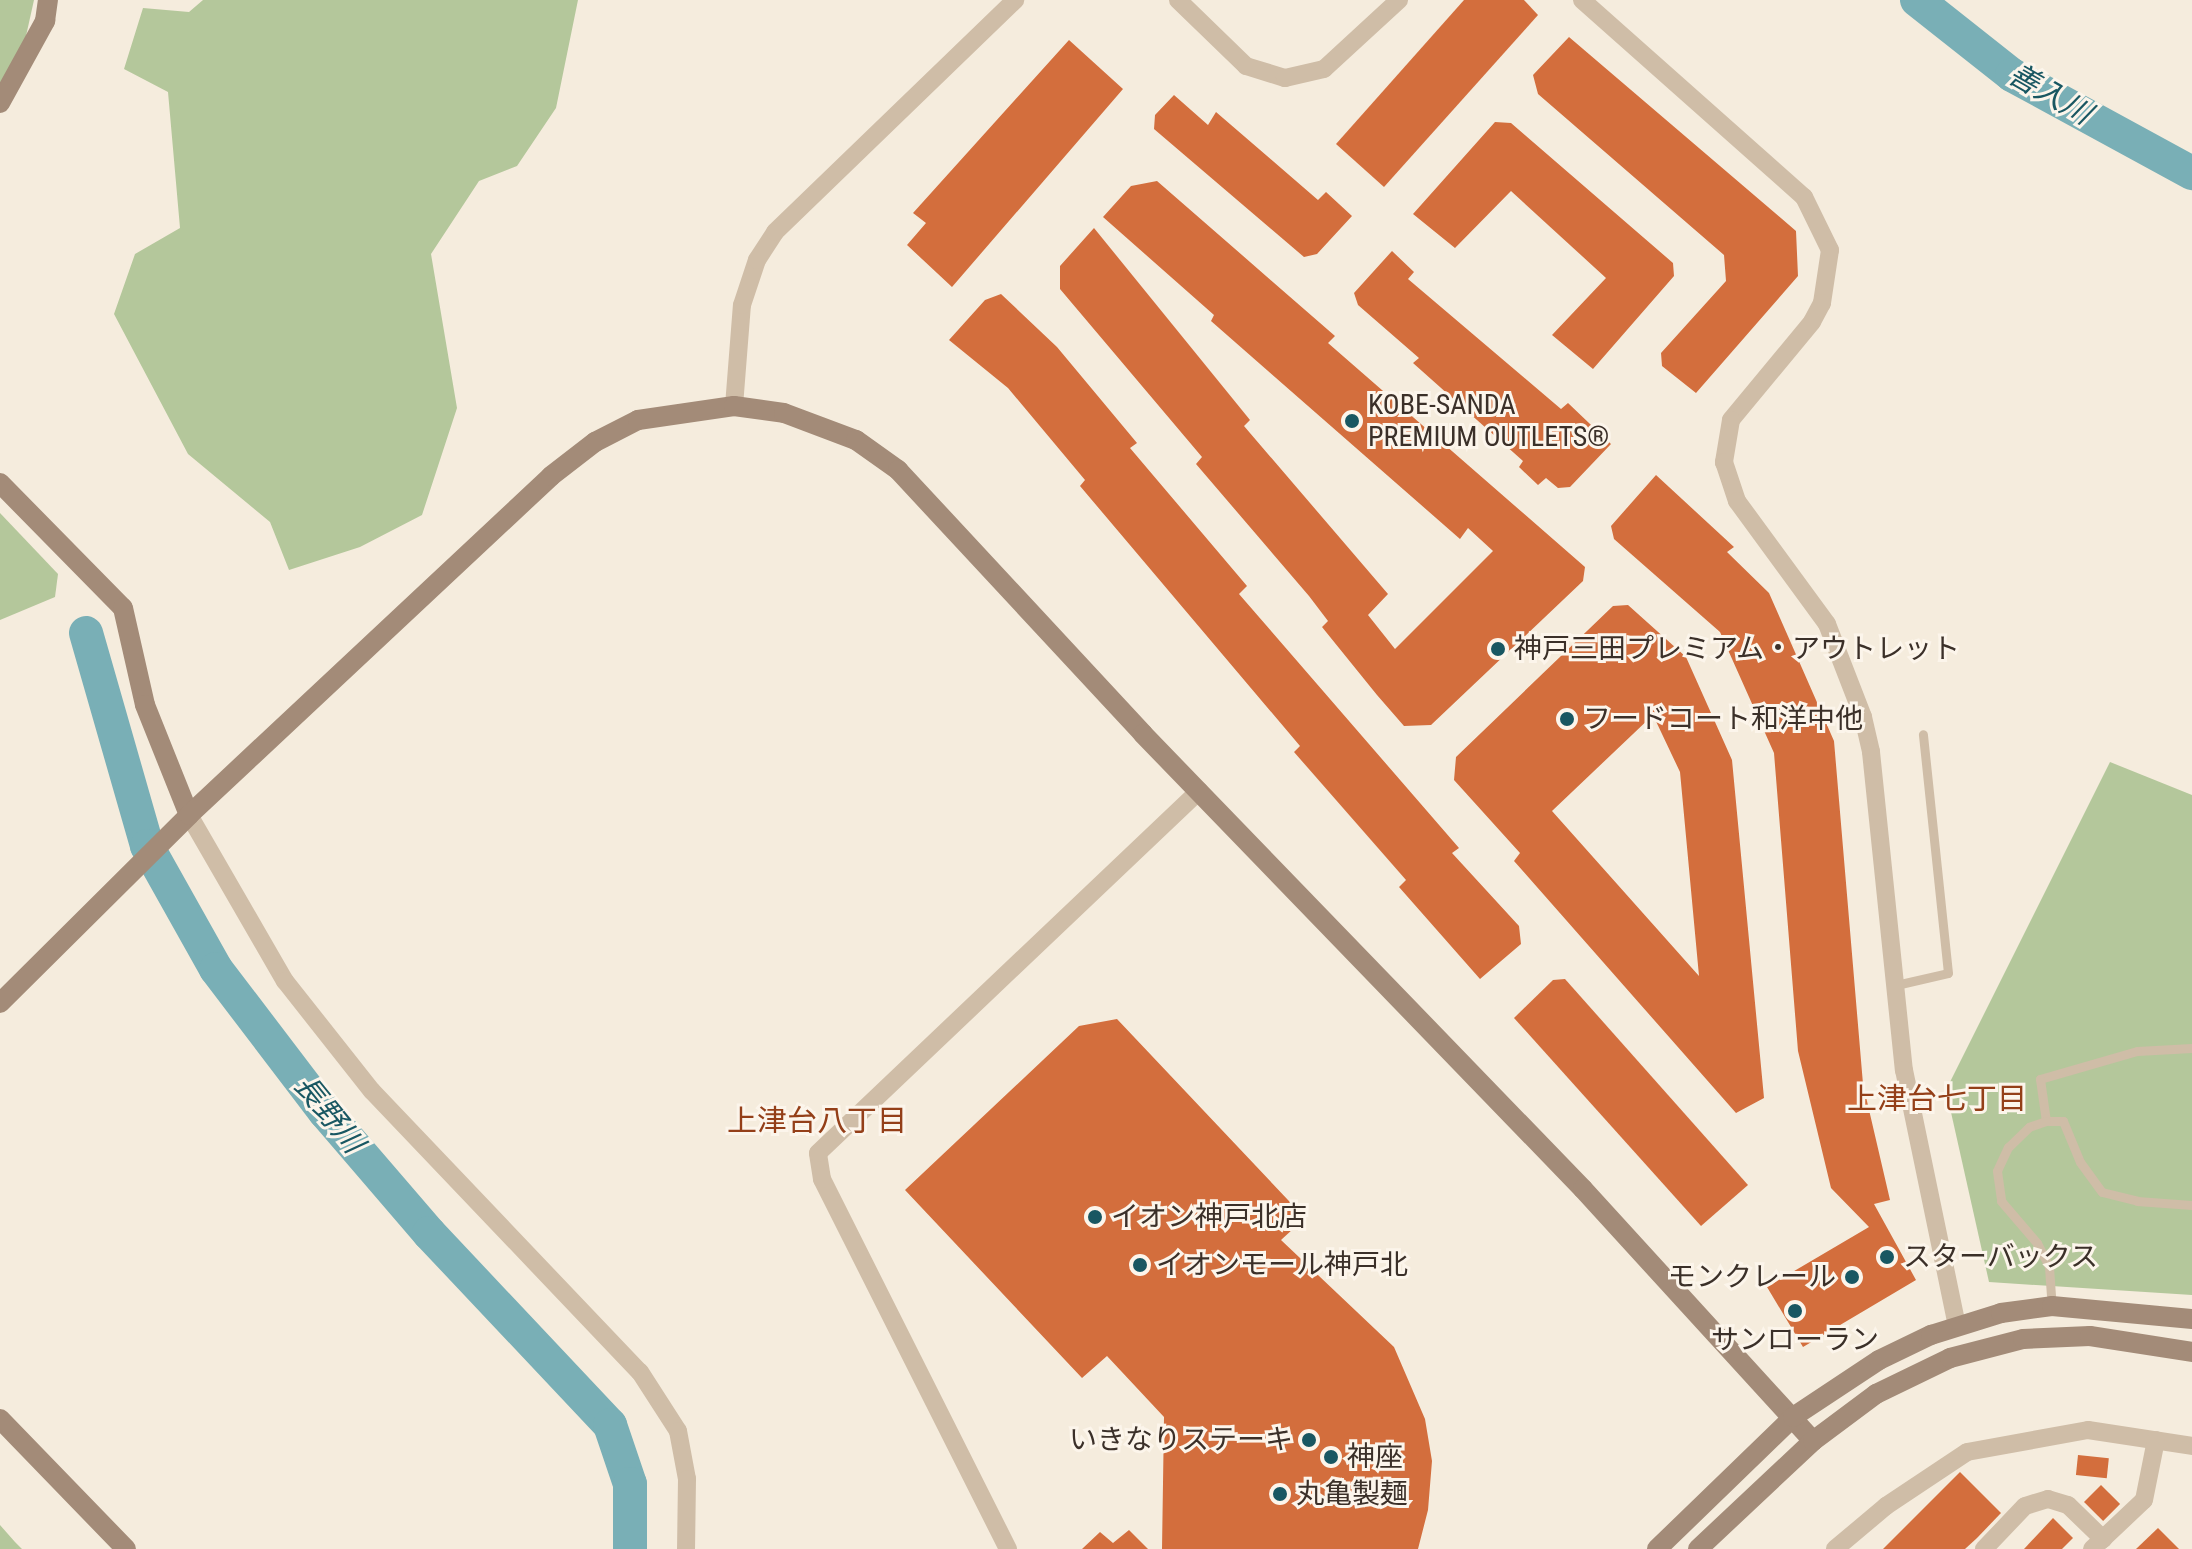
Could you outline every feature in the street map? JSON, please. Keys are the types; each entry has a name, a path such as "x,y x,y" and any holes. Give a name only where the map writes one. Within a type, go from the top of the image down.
{"street":[{"path":"0,103 45,21 48,0"},
{"path":"734,406 742,305 757,260 775,232 1015,0"},
{"path":"1178,0 1246,66 1285,78 1324,69 1399,0"},
{"path":"1582,0 1804,197 1827,240 1829,278 1822,303 1812,322 1731,420 1724,462 1737,501 1827,624 1855,688 1871,752 1904,1070 1957,1325"},
{"path":"0,1003 189,815 551,476 595,442 638,420 734,406 808,419 856,440 898,470 1199,791 1572,1178 1813,1441"},
{"path":"0,483 123,608 145,705 189,815 285,981 372,1091 640,1372 678,1431 687,1479 686,1549"},
{"path":"1008,1549 822,1179 818,1153 1199,791"},
{"path":"1657,1549 1793,1417 1879,1360 1957,1325 2052,1306 2192,1319"},
{"path":"1698,1549 1813,1441 1876,1394 1950,1358 2023,1339 2090,1336 2192,1352"},
{"path":"0,1419 126,1549"},
{"path":"1835,1549 1886,1506 1967,1452 2088,1430 2192,1446"},
{"path":"1984,1549 2025,1506 2048,1499 2068,1505 2098,1544 2144,1500 2156,1440"}],"lane":[{"path":"1896,985 1948,973 1923,734"},
{"path":"2046,1121 2040,1079 2137,1051 2192,1048"},
{"path":"2052,1306 2049,1267 2037,1243 2001,1201 1997,1171 2008,1147 2029,1127 2046,1121 2063,1121 2080,1162 2102,1192 2137,1201 2192,1205"}],"green space":[{"path":"0,0 34,0 24,45 0,84"},
{"path":"203,0 578,0 556,108 517,166 479,181 431,254 457,408 422,515 360,547 289,570 270,522 188,454 114,314 135,254 180,228 168,92 124,69 143,8 189,12"},
{"path":"0,513 58,574 55,597 0,620"},
{"path":"2110,762 2192,795 2192,1295 1989,1282 1946,1090"},
{"path":"0,1525 15,1542 22,1549 0,1549"}],"building":[{"path":"1464,0 1524,0 1538,15 1384,187 1336,144"},
{"path":"1569,37 1796,231 1798,276 1696,393 1662,366 1661,353 1726,281 1724,255 1538,94 1533,75"},
{"path":"1069,40 1123,89 952,287 907,245 926,223 913,213"},
{"path":"1174,95 1208,125 1216,112 1318,200 1326,192 1352,216 1317,254 1304,257 1154,129 1155,115"},
{"path":"1495,122 1511,123 1673,263 1674,276 1593,369 1552,335 1606,278 1511,191 1455,248 1413,214"},
{"path":"1157,181 1335,336 1328,343 1585,567 1583,581 1431,725 1404,726 1377,695 1322,627 1328,621 1309,596 1196,464 1202,457 1060,289 1060,266 1094,228 1250,420 1244,426 1388,594 1368,615 1395,649 1493,551 1468,528 1460,539 1211,321 1214,315 1103,217 1131,186"},
{"path":"1392,251 1414,272 1408,279 1561,409 1568,403 1611,444 1570,487 1558,488 1546,478 1538,485 1519,467 1523,461 1413,363 1419,358 1358,305 1354,293"},
{"path":"1001,294 1057,347 1137,443 1130,448 1247,586 1239,594 1459,848 1452,853 1519,926 1521,944 1480,979 1399,887 1406,880 1294,752 1300,746 1080,486 1085,480 1008,388 949,340 985,300"},
{"path":"1656,475 1734,547 1727,552 1769,593 1834,741 1863,1084 1890,1200 1874,1204 1916,1280 1803,1347 1767,1287 1869,1227 1831,1188 1798,1051 1774,753 1720,632 1614,539 1611,526"},
{"path":"1628,605 1686,657 1732,760 1764,1098 1736,1113 1514,861 1520,853 1454,780 1456,757 1613,606","holes":["1653,715 1680,772 1699,976 1552,811"]},
{"path":"1565,979 1748,1185 1701,1226 1514,1018 1553,980"},
{"name":"イオンモール神戸北","path":"1117,1019 1305,1218 1281,1240 1394,1347 1425,1419 1432,1461 1428,1510 1418,1549 1162,1549 1164,1417 1107,1356 1082,1378 905,1190 1079,1026"},
{"path":"2078,1455 2109,1458 2107,1478 2076,1475"},
{"path":"1960,1472 2001,1513 1977,1538 1965,1549 1883,1549"},
{"path":"2101,1485 2120,1504 2103,1521 2084,1502"},
{"path":"2053,1518 2073,1538 2062,1549 2024,1549"},
{"path":"2158,1528 2179,1549 2136,1549"},
{"path":"1129,1530 1148,1549 1082,1549 1100,1532 1113,1543"}],"waterway":[{"name":"善入川","path":"1917,0 2012,75 2192,173"},
{"name":"長野川","path":"86,633 147,846 216,969 325,1112 429,1233 610,1425 630,1484 630,1549"}],"place":[{"name":"KOBE-SANDA PREMIUM OUTLETS®","path":"1352,421"},
{"name":"神戸三田プレミアム・アウトレット","path":"1498,649"},
{"name":"フードコート和洋中他","path":"1567,719"},
{"name":"イオン神戸北店","path":"1095,1217"},
{"name":"スターバックス","path":"1887,1257"},
{"name":"イオンモール神戸北","path":"1140,1265"},
{"name":"モンクレール","path":"1852,1277"},
{"name":"サンローラン","path":"1795,1311"},
{"name":"いきなりステーキ","path":"1309,1440"},
{"name":"神座","path":"1331,1457"},
{"name":"丸亀製麺","path":"1280,1494"}],"district":[{"name":"上津台七丁目","path":"1937,1099"},
{"name":"上津台八丁目","path":"817,1121"}]}
